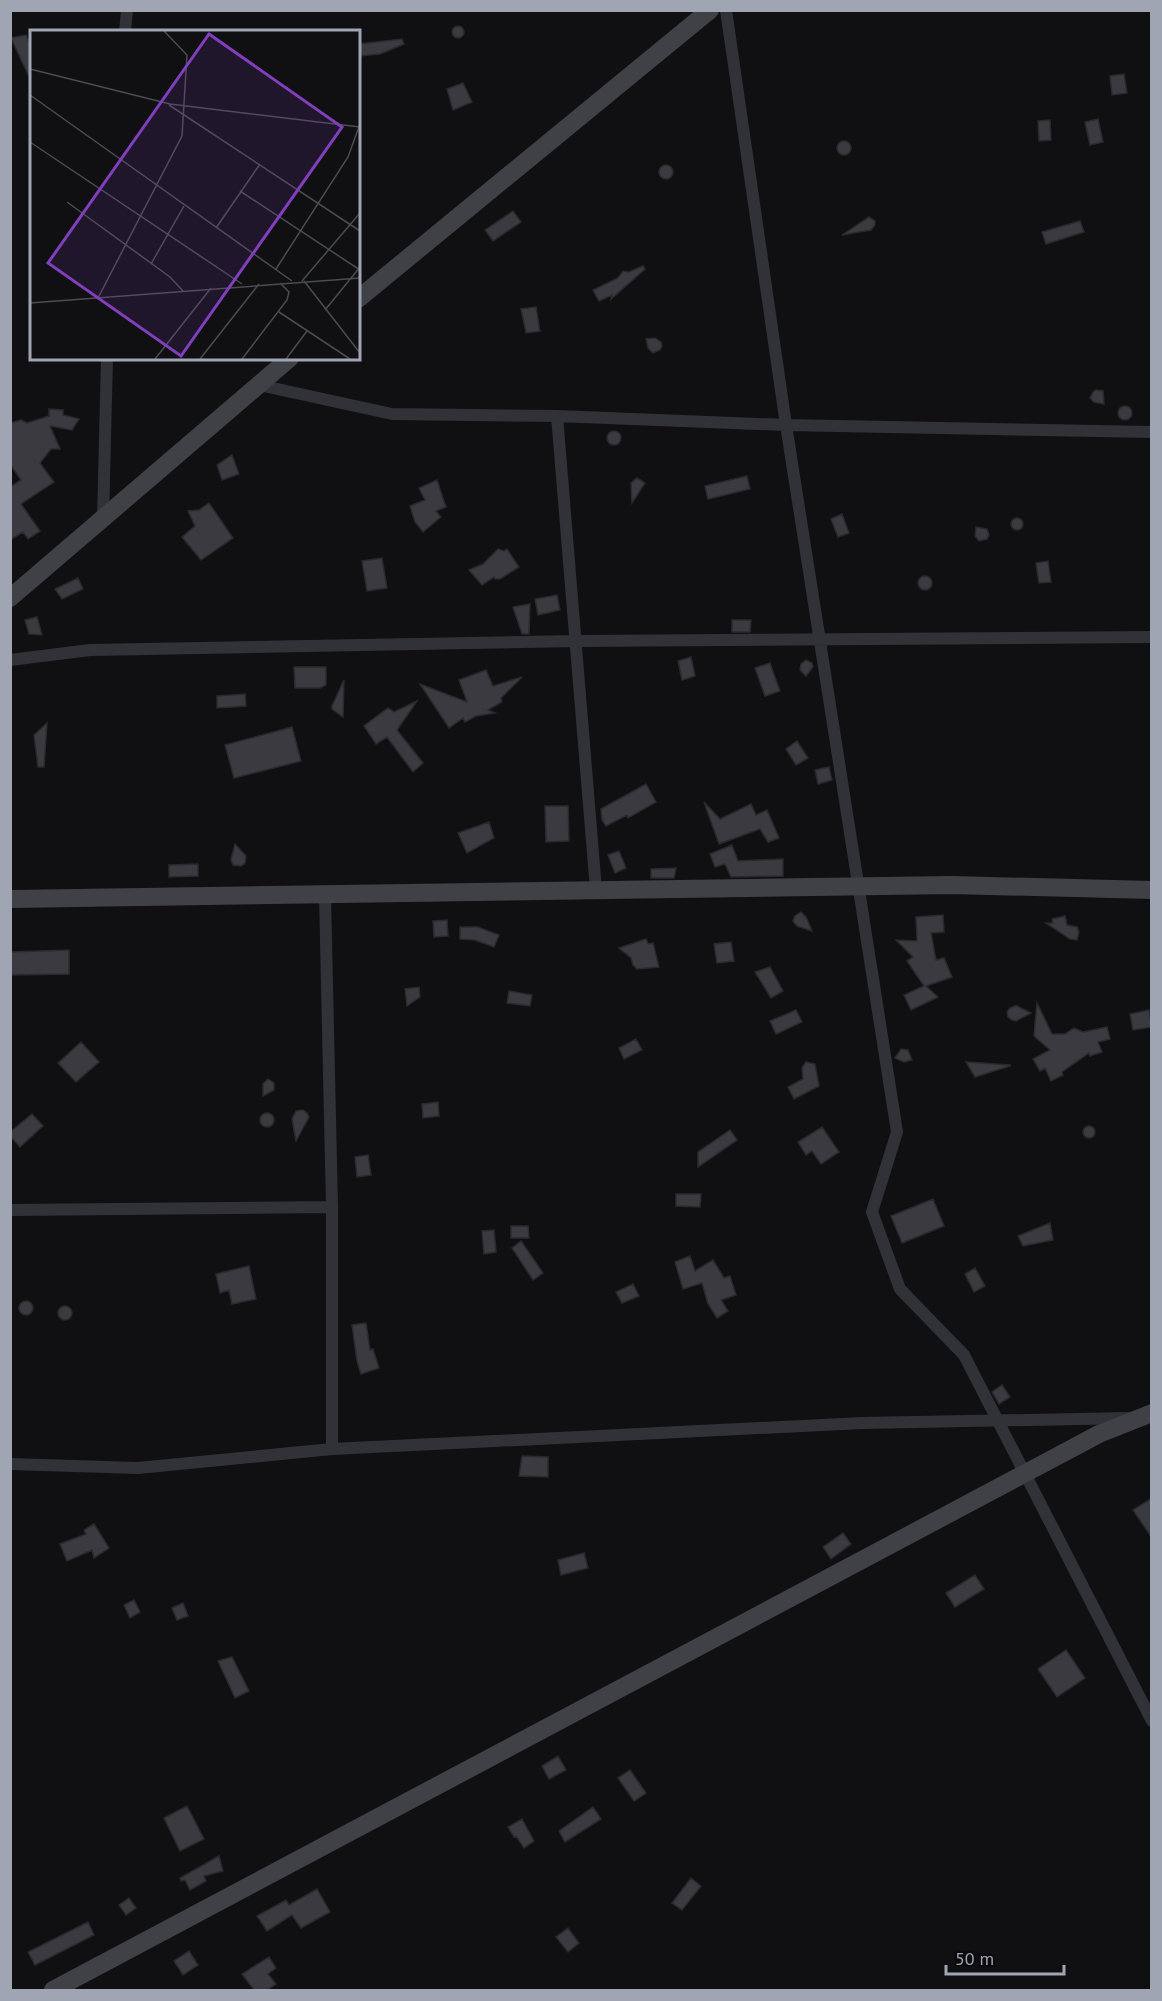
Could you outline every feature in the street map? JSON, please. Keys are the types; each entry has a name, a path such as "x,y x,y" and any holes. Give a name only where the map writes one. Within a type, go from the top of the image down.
{"street":[{"path":"126,30 128,10"},
{"path":"360,297 710,10"},
{"path":"726,10 786,425 897,1131 872,1212 900,1289 964,1355 1152,1721"},
{"path":"103,519 107,360"},
{"path":"10,598 288,360"},
{"path":"259,385 392,414 557,416 786,425 1152,432"},
{"path":"557,416 596,890"},
{"path":"10,660 90,650 576,641 1152,637"},
{"path":"10,899 952,885 1152,890"},
{"path":"325,895 332,1207 332,1449"},
{"path":"10,1210 332,1207"},
{"path":"10,1464 138,1468 332,1449 863,1423 1145,1416"},
{"path":"53,1990 1099,1434 1145,1416"}],"building":[{"path":"460,26 463,27 463,37 456,38 453,37 452,30 453,27"},
{"path":"26,35 30,43 30,79 11,38"},
{"path":"402,39 404,44 380,54 360,56 360,44"},
{"path":"1124,74 1127,93 1112,95 1110,76"},
{"path":"463,83 472,102 453,110 447,89"},
{"path":"1098,119 1103,142 1090,145 1085,122"},
{"path":"1050,120 1051,140 1039,141 1038,121"},
{"path":"844,141 849,143 851,148 849,153 844,155 839,153 837,148 839,143"},
{"path":"666,165 671,167 673,172 671,177 666,179 661,177 659,172 661,167"},
{"path":"513,211 521,222 493,241 485,230"},
{"path":"869,217 875,221 871,230 842,235"},
{"path":"1080,221 1084,232 1046,244 1042,232"},
{"path":"643,266 645,269 611,299 612,295 599,301 593,290 618,278 623,271 629,272"},
{"path":"536,307 540,331 526,333 521,309"},
{"path":"655,338 661,342 662,346 660,350 653,353 648,348 646,339"},
{"path":"1096,390 1103,391 1104,404 1094,402 1090,398"},
{"path":"1125,406 1130,408 1132,413 1130,418 1125,420 1120,418 1118,413 1120,408"},
{"path":"49,409 63,410 63,415 79,419 72,430 50,426 60,449 51,449 40,463 54,482 21,504 40,531 28,539 23,532 10,540 10,487 21,480 10,464 10,423 21,420 27,423 49,416"},
{"path":"614,431 619,433 621,438 619,443 614,445 609,443 607,438 609,433"},
{"path":"232,455 239,474 222,480 217,465"},
{"path":"747,476 750,489 708,499 705,486"},
{"path":"637,478 645,483 632,503 631,483"},
{"path":"437,480 446,507 436,511 441,517 423,532 415,522 410,506 425,500 419,488"},
{"path":"209,503 233,538 201,560 182,537 195,526 188,511 199,510"},
{"path":"842,514 849,533 838,537 831,519"},
{"path":"1019,518 1023,524 1019,530 1015,530 1011,522"},
{"path":"976,527 987,529 989,535 987,539 979,541 975,536"},
{"path":"498,549 504,551 507,549 519,567 500,579 494,577 482,585 469,570 483,564"},
{"path":"382,558 387,588 367,591 362,561"},
{"path":"1048,561 1051,582 1039,583 1036,563"},
{"path":"925,576 930,578 932,583 930,588 925,590 920,588 918,583 920,578"},
{"path":"78,578 83,589 62,599 55,589"},
{"path":"557,595 560,610 538,615 535,599"},
{"path":"530,604 529,634 522,634 513,607"},
{"path":"37,617 42,635 29,634 25,620"},
{"path":"732,620 751,620 750,632 732,632"},
{"path":"691,657 695,676 682,680 678,661"},
{"path":"806,660 812,663 813,667 806,676 800,670 801,664"},
{"path":"770,663 780,691 765,696 755,668"},
{"path":"294,667 326,667 326,685 320,688 295,688"},
{"path":"486,670 493,686 522,677 501,698 502,702 488,710 495,713 476,716 465,722 463,718 449,728 420,684 467,702 459,680"},
{"path":"344,680 343,717 332,709 332,706"},
{"path":"245,694 246,706 217,708 217,696"},
{"path":"417,701 397,730 423,763 413,772 387,737 376,744 364,726 388,708 394,712"},
{"path":"47,723 44,767 38,767 34,735"},
{"path":"292,727 301,761 234,778 225,745"},
{"path":"797,741 808,758 796,765 786,749"},
{"path":"829,767 832,780 818,784 815,770"},
{"path":"646,784 656,802 628,818 627,815 606,826 602,820 601,809"},
{"path":"704,802 720,819 751,804 756,815 767,810 779,838 768,842 760,829 719,844"},
{"path":"545,806 568,806 569,841 546,842"},
{"path":"489,822 494,838 467,853 458,833"},
{"path":"235,844 246,856 245,863 241,866 233,865 231,860"},
{"path":"732,845 738,861 783,859 783,876 731,877 725,864 715,867 710,854"},
{"path":"619,851 626,868 615,873 608,855"},
{"path":"198,864 198,876 169,877 169,865"},
{"path":"676,868 674,878 651,878 651,869"},
{"path":"801,912 806,917 812,931 797,926 793,921 795,916"},
{"path":"943,915 944,932 931,933 936,960 944,958 952,977 926,986 938,997 911,1010 904,995 924,986 907,961 913,957 896,940 917,941 916,917"},
{"path":"1065,916 1067,925 1077,927 1079,932 1077,940 1070,939 1046,923 1053,923 1052,919"},
{"path":"447,920 448,936 434,937 433,921"},
{"path":"460,927 478,927 499,935 494,947 475,940 460,939"},
{"path":"646,939 648,944 653,943 659,967 637,969 631,958 619,948"},
{"path":"731,942 734,961 717,963 714,944"},
{"path":"69,950 69,974 10,975 10,952"},
{"path":"770,967 783,991 771,998 755,972"},
{"path":"419,987 420,997 407,1006 405,989"},
{"path":"509,991 532,995 530,1006 507,1003"},
{"path":"1037,1003 1052,1034 1065,1034 1074,1028 1083,1032 1107,1027 1110,1039 1098,1042 1102,1052 1090,1056 1089,1053 1062,1072 1063,1075 1051,1081 1045,1068 1040,1071 1033,1059 1050,1050 1034,1036"},
{"path":"1015,1006 1031,1013 1016,1021 1012,1020 1008,1017 1007,1012"},
{"path":"796,1010 802,1022 776,1034 770,1021"},
{"path":"1149,1010 1152,1027 1133,1030 1130,1014"},
{"path":"636,1039 642,1050 624,1059 619,1048"},
{"path":"81,1042 99,1062 76,1082 58,1063"},
{"path":"901,1049 908,1050 912,1060 904,1062 895,1058"},
{"path":"806,1062 815,1064 819,1086 794,1099 788,1087 803,1079 802,1068"},
{"path":"966,1062 1010,1065 1010,1066 975,1077"},
{"path":"268,1079 274,1083 274,1090 263,1096 263,1084"},
{"path":"438,1102 439,1116 423,1118 422,1104"},
{"path":"303,1110 309,1117 296,1141 292,1119 296,1111"},
{"path":"267,1113 272,1115 274,1120 272,1125 267,1127 262,1125 260,1120 262,1115"},
{"path":"32,1114 43,1126 20,1147 10,1136 10,1132"},
{"path":"1091,1126 1094,1127 1094,1137 1087,1138 1084,1137 1083,1130 1084,1127"},
{"path":"822,1127 839,1152 821,1164 812,1151 806,1155 798,1142"},
{"path":"730,1130 737,1140 698,1167 698,1152"},
{"path":"368,1155 371,1175 357,1177 355,1157"},
{"path":"676,1194 701,1194 700,1207 676,1206"},
{"path":"933,1199 944,1226 902,1243 891,1216"},
{"path":"1050,1223 1053,1240 1023,1246 1018,1236"},
{"path":"511,1226 528,1226 529,1238 511,1238"},
{"path":"494,1230 496,1252 484,1254 482,1231"},
{"path":"521,1241 543,1273 533,1280 512,1248"},
{"path":"690,1256 695,1271 713,1260 724,1278 730,1276 736,1295 721,1300 728,1311 717,1318 708,1304 702,1283 683,1289 675,1262"},
{"path":"249,1266 256,1299 232,1304 229,1290 220,1293 216,1274"},
{"path":"975,1268 985,1286 974,1292 965,1274"},
{"path":"633,1284 639,1296 622,1303 616,1292"},
{"path":"26,1301 31,1303 33,1308 31,1313 26,1315 21,1313 19,1308 21,1303"},
{"path":"65,1306 70,1308 72,1313 70,1318 65,1320 60,1318 58,1313 60,1308"},
{"path":"366,1323 370,1350 373,1349 379,1368 361,1374 352,1325"},
{"path":"1002,1385 1010,1397 999,1404 992,1392"},
{"path":"522,1456 548,1457 548,1477 519,1476"},
{"path":"1152,1498 1152,1538 1133,1510"},
{"path":"94,1524 109,1548 94,1558 92,1550 67,1561 60,1544 86,1534 84,1530"},
{"path":"843,1533 851,1544 831,1559 823,1547"},
{"path":"584,1553 588,1568 561,1575 558,1560"},
{"path":"975,1575 984,1589 955,1607 946,1593"},
{"path":"134,1600 140,1612 130,1618 124,1605"},
{"path":"183,1603 188,1616 177,1620 172,1608"},
{"path":"1066,1650 1085,1678 1057,1697 1038,1669"},
{"path":"232,1657 249,1691 235,1698 218,1661"},
{"path":"558,1756 566,1770 549,1779 542,1766"},
{"path":"630,1770 646,1793 634,1801 618,1778"},
{"path":"187,1806 204,1839 180,1851 164,1818"},
{"path":"593,1807 601,1819 565,1842 559,1831"},
{"path":"522,1819 534,1841 524,1848 508,1827"},
{"path":"219,1856 223,1871 204,1876 206,1881 190,1890 185,1880 181,1881 180,1878"},
{"path":"691,1878 701,1886 682,1910 672,1903"},
{"path":"317,1889 330,1912 301,1928 292,1915 267,1931 257,1916 286,1900 289,1905"},
{"path":"129,1898 136,1908 126,1915 119,1905"},
{"path":"88,1922 94,1935 35,1965 28,1952"},
{"path":"568,1928 579,1943 568,1952 556,1937"},
{"path":"189,1951 198,1965 183,1975 174,1961"},
{"path":"269,1957 276,1968 268,1974 276,1984 267,1990 254,1990 242,1974"}]}
